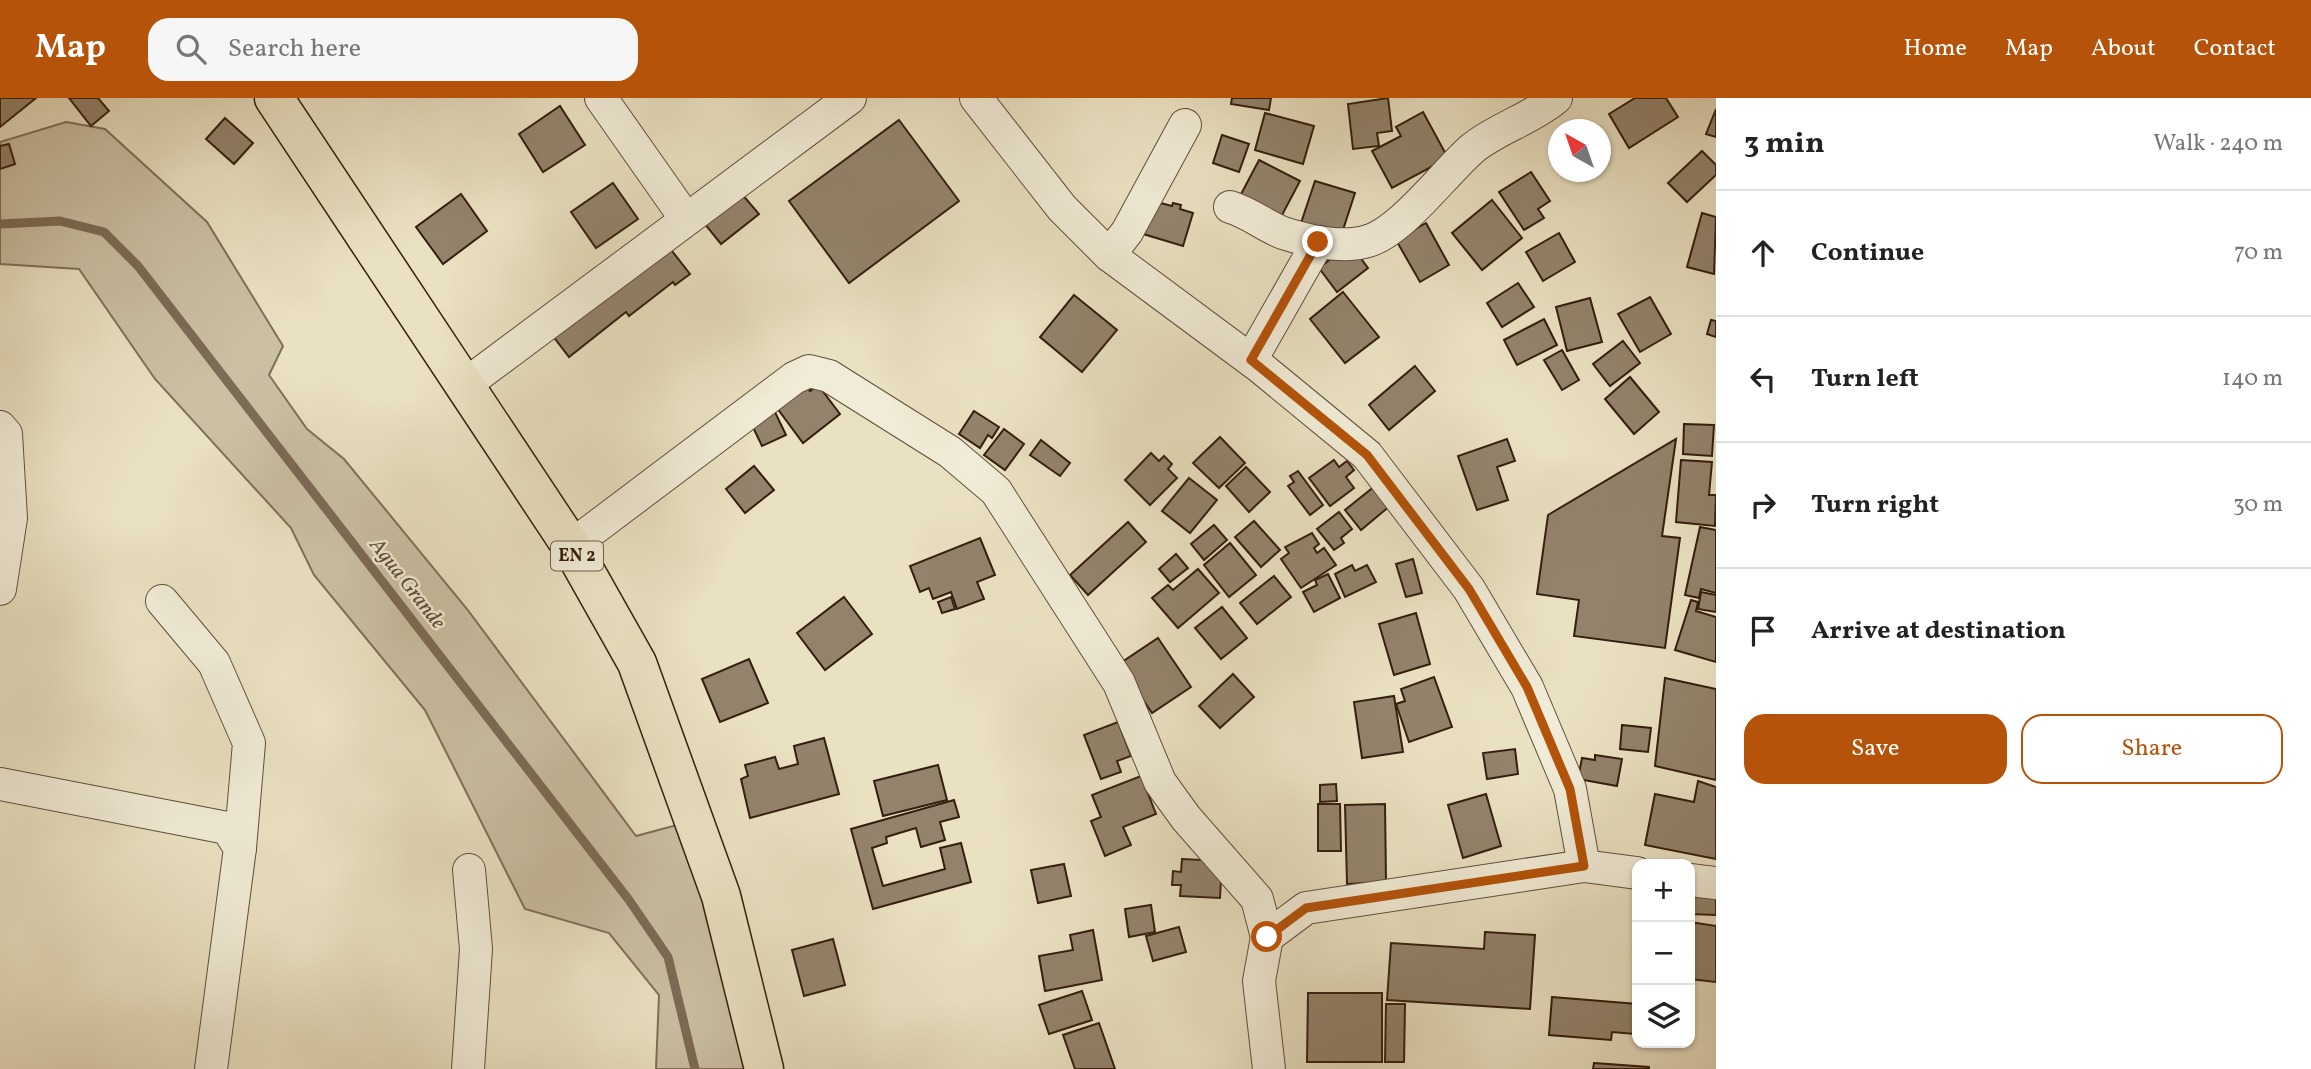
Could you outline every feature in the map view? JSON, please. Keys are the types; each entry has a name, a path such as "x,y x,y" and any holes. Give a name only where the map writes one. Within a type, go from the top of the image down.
{"main road":[{"name":"EN 2","path":"274,98 571,546 637,663 721,896 764,1069"}],"street":[{"path":"601,98 686,219"},
{"path":"466,384 850,98"},
{"path":"976,98 1062,208 1109,255 1251,360 1367,455 1469,589 1527,687 1570,789 1584,866"},
{"path":"1230,207 1258,217 1280,232 1318,242 1369,241 1406,215 1475,147 1536,114 1556,98"},
{"path":"1109,255 1127,232 1185,125"},
{"path":"1251,360 1318,242"},
{"path":"571,546 794,378 809,371 829,376 950,453 996,491 1119,683 1160,782 1186,818 1257,899 1267,937 1259,981 1269,1069"},
{"path":"0,427 6,434 11,518 0,589"},
{"path":"162,601 214,663 249,743 240,848 211,1069"},
{"path":"0,784 227,828 240,848"},
{"path":"1267,937 1306,908 1584,866 1632,872"},
{"path":"468,1069 475,949 469,870"},
{"path":"1695,881 1716,883"}],"shaded area":[{"path":"66,122 105,129 207,222 283,346 269,375 307,429 344,459 467,609 636,836 703,818 782,1069 656,1069 659,995 609,933 525,909 425,710 314,575 291,528 155,379 79,269 0,264 0,142"}],"building":[{"path":"0,98 36,98 0,127"},
{"path":"69,98 98,98 109,111 91,126"},
{"path":"1232,98 1271,98 1269,110 1231,104"},
{"path":"1388,98 1392,131 1377,133 1379,146 1353,149 1348,104"},
{"path":"1635,98 1666,98 1678,117 1629,148 1609,114"},
{"path":"560,106 585,145 543,172 519,134"},
{"path":"1716,109 1716,137 1706,134"},
{"path":"1423,112 1448,158 1392,188 1372,151 1401,136 1396,127"},
{"path":"1265,113 1314,126 1303,164 1255,150"},
{"path":"225,118 253,143 234,164 206,139"},
{"path":"899,120 959,201 849,283 789,201"},
{"path":"1222,135 1249,144 1239,172 1213,163"},
{"path":"9,144 15,164 0,169 0,146"},
{"path":"1702,151 1716,165 1716,175 1687,202 1668,183"},
{"path":"1259,160 1300,181 1281,217 1240,196"},
{"path":"1531,172 1550,201 1538,209 1544,218 1524,230 1499,192"},
{"path":"1315,181 1355,193 1341,236 1301,223"},
{"path":"613,183 638,219 596,248 571,212"},
{"path":"741,193 759,214 721,244 704,223"},
{"path":"461,194 487,231 443,264 416,227"},
{"path":"1492,200 1522,238 1482,270 1452,233"},
{"path":"1153,201 1172,206 1173,203 1181,205 1180,209 1193,213 1183,246 1143,234"},
{"path":"1702,213 1716,217 1714,274 1687,267"},
{"path":"1426,223 1449,265 1420,282 1396,240"},
{"path":"1559,233 1575,262 1543,281 1526,252"},
{"path":"665,242 690,274 675,285 673,282 629,316 626,312 569,357 549,331"},
{"path":"1350,244 1368,268 1337,292 1319,268"},
{"path":"1518,283 1534,307 1502,327 1487,303"},
{"path":"1343,292 1379,337 1345,363 1310,319"},
{"path":"1074,295 1117,330 1082,372 1040,337"},
{"path":"1650,297 1671,334 1640,352 1618,314"},
{"path":"1590,298 1602,342 1567,351 1556,307"},
{"path":"1544,319 1557,345 1517,365 1504,340"},
{"path":"1711,320 1716,321 1716,337 1707,334"},
{"path":"1623,341 1640,363 1610,386 1593,364"},
{"path":"1562,350 1579,380 1562,390 1544,360"},
{"path":"1415,366 1435,391 1389,430 1369,405"},
{"path":"1630,377 1659,412 1634,434 1605,399"},
{"path":"804,382 810,391 818,385 840,414 803,443 774,404"},
{"path":"772,406 786,435 762,446 748,417"},
{"path":"974,411 999,427 992,438 988,435 980,448 959,434"},
{"path":"1684,424 1714,425 1712,456 1683,454"},
{"path":"1004,429 1024,444 1005,470 984,455"},
{"path":"1220,437 1245,463 1219,488 1193,463"},
{"path":"1507,439 1515,461 1497,467 1508,500 1477,510 1458,456"},
{"path":"1676,439 1662,536 1680,538 1665,648 1574,636 1579,600 1537,594 1548,515"},
{"path":"1041,440 1070,463 1060,476 1030,455"},
{"path":"1151,453 1159,461 1164,456 1172,464 1168,469 1177,478 1150,505 1125,480"},
{"path":"1334,460 1339,467 1347,461 1354,470 1346,477 1354,488 1330,506 1309,478"},
{"path":"1681,460 1712,462 1709,495 1716,495 1715,526 1676,522"},
{"path":"754,466 774,490 745,513 726,489"},
{"path":"1246,467 1270,492 1249,512 1226,486"},
{"path":"1298,471 1323,505 1310,515 1288,486 1294,482 1290,476"},
{"path":"1189,478 1217,500 1190,533 1162,511"},
{"path":"1375,486 1391,505 1361,530 1345,510"},
{"path":"1339,512 1352,529 1341,538 1344,543 1334,550 1317,529"},
{"path":"1254,521 1280,550 1261,567 1235,537"},
{"path":"1128,522 1146,542 1088,595 1070,575"},
{"path":"1214,525 1227,540 1204,560 1191,544"},
{"path":"1700,527 1716,530 1716,593 1701,589 1699,598 1685,595"},
{"path":"1312,533 1319,544 1314,548 1317,553 1324,548 1336,565 1301,588 1281,559 1289,553 1285,547"},
{"path":"980,538 995,575 977,582 984,599 957,609 951,592 933,599 929,588 920,592 910,566"},
{"path":"1230,543 1256,575 1229,597 1204,565"},
{"path":"1176,554 1188,568 1170,582 1159,569"},
{"path":"1413,559 1422,593 1406,597 1396,564"},
{"path":"1352,565 1355,571 1367,565 1376,582 1345,597 1335,574"},
{"path":"1198,569 1219,593 1178,628 1152,598 1168,585 1173,590"},
{"path":"1328,574 1340,598 1314,612 1303,592 1317,585 1315,580"},
{"path":"1274,576 1291,597 1257,624 1240,603"},
{"path":"1701,592 1716,595 1716,612 1698,609"},
{"path":"844,597 872,634 825,670 797,633"},
{"path":"951,597 955,609 942,613 938,602"},
{"path":"1691,600 1698,602 1696,611 1716,617 1716,662 1675,650"},
{"path":"1222,607 1247,638 1221,659 1195,628"},
{"path":"1416,613 1430,664 1394,675 1379,624"},
{"path":"1158,638 1191,687 1152,713 1119,664"},
{"path":"749,659 768,703 720,722 702,679"},
{"path":"1233,674 1254,697 1220,728 1199,706"},
{"path":"1434,677 1452,727 1409,742 1396,704 1405,701 1401,689"},
{"path":"1665,678 1716,689 1716,780 1655,766"},
{"path":"1394,696 1403,752 1362,758 1354,702"},
{"path":"1118,722 1131,756 1117,761 1121,772 1101,779 1084,735"},
{"path":"1622,725 1651,728 1648,752 1620,749"},
{"path":"824,738 839,794 750,818 741,779 748,776 745,765 775,757 779,769 798,764 794,746"},
{"path":"1515,749 1518,774 1487,779 1483,753"},
{"path":"1595,755 1622,759 1617,786 1578,779 1582,758 1595,760"},
{"path":"938,765 947,800 883,816 874,781"},
{"path":"1141,776 1156,814 1123,827 1131,845 1105,856 1091,821 1101,817 1092,795"},
{"path":"1698,781 1716,787 1716,859 1645,845 1655,794 1694,802"},
{"path":"1336,784 1337,801 1320,802 1320,785"},
{"path":"1486,794 1501,846 1463,858 1448,805"},
{"path":"954,800 959,817 940,822 945,840 921,847 916,828 886,837 887,843 872,848 883,886 945,869 940,848 961,843 971,882 873,909 851,829"},
{"path":"1318,804 1340,804 1341,851 1318,851"},
{"path":"1385,804 1386,882 1347,884 1345,805"},
{"path":"1182,859 1222,861 1220,898 1180,896 1181,885 1172,885 1173,871 1181,872"},
{"path":"1064,864 1071,896 1038,903 1031,870"},
{"path":"1695,893 1716,894 1716,915 1695,914"},
{"path":"1151,905 1155,932 1129,937 1125,909"},
{"path":"1695,923 1716,926 1716,982 1695,980"},
{"path":"1179,927 1186,952 1153,961 1146,936"},
{"path":"1093,930 1102,980 1045,991 1039,956 1073,950 1070,935"},
{"path":"1485,932 1535,935 1530,1009 1387,1000 1391,943 1484,949"},
{"path":"833,939 845,985 804,996 792,950"},
{"path":"1082,991 1092,1020 1049,1034 1039,1005"},
{"path":"1308,993 1382,993 1382,1062 1307,1062"},
{"path":"1552,997 1632,1004 1632,1034 1612,1032 1611,1040 1549,1035"},
{"path":"1386,1004 1405,1004 1404,1062 1385,1062"},
{"path":"1099,1023 1115,1069 1075,1069 1063,1035"},
{"path":"1594,1063 1649,1067 1649,1069 1593,1069"}],"waterway":[{"name":"Agua Grande","path":"0,224 60,221 104,232 138,266 629,900 668,957 695,1069"}],"route":[{"path":"1267,937 1306,908 1584,866 1570,789 1527,687 1469,589 1367,455 1251,360 1318,242"}]}
